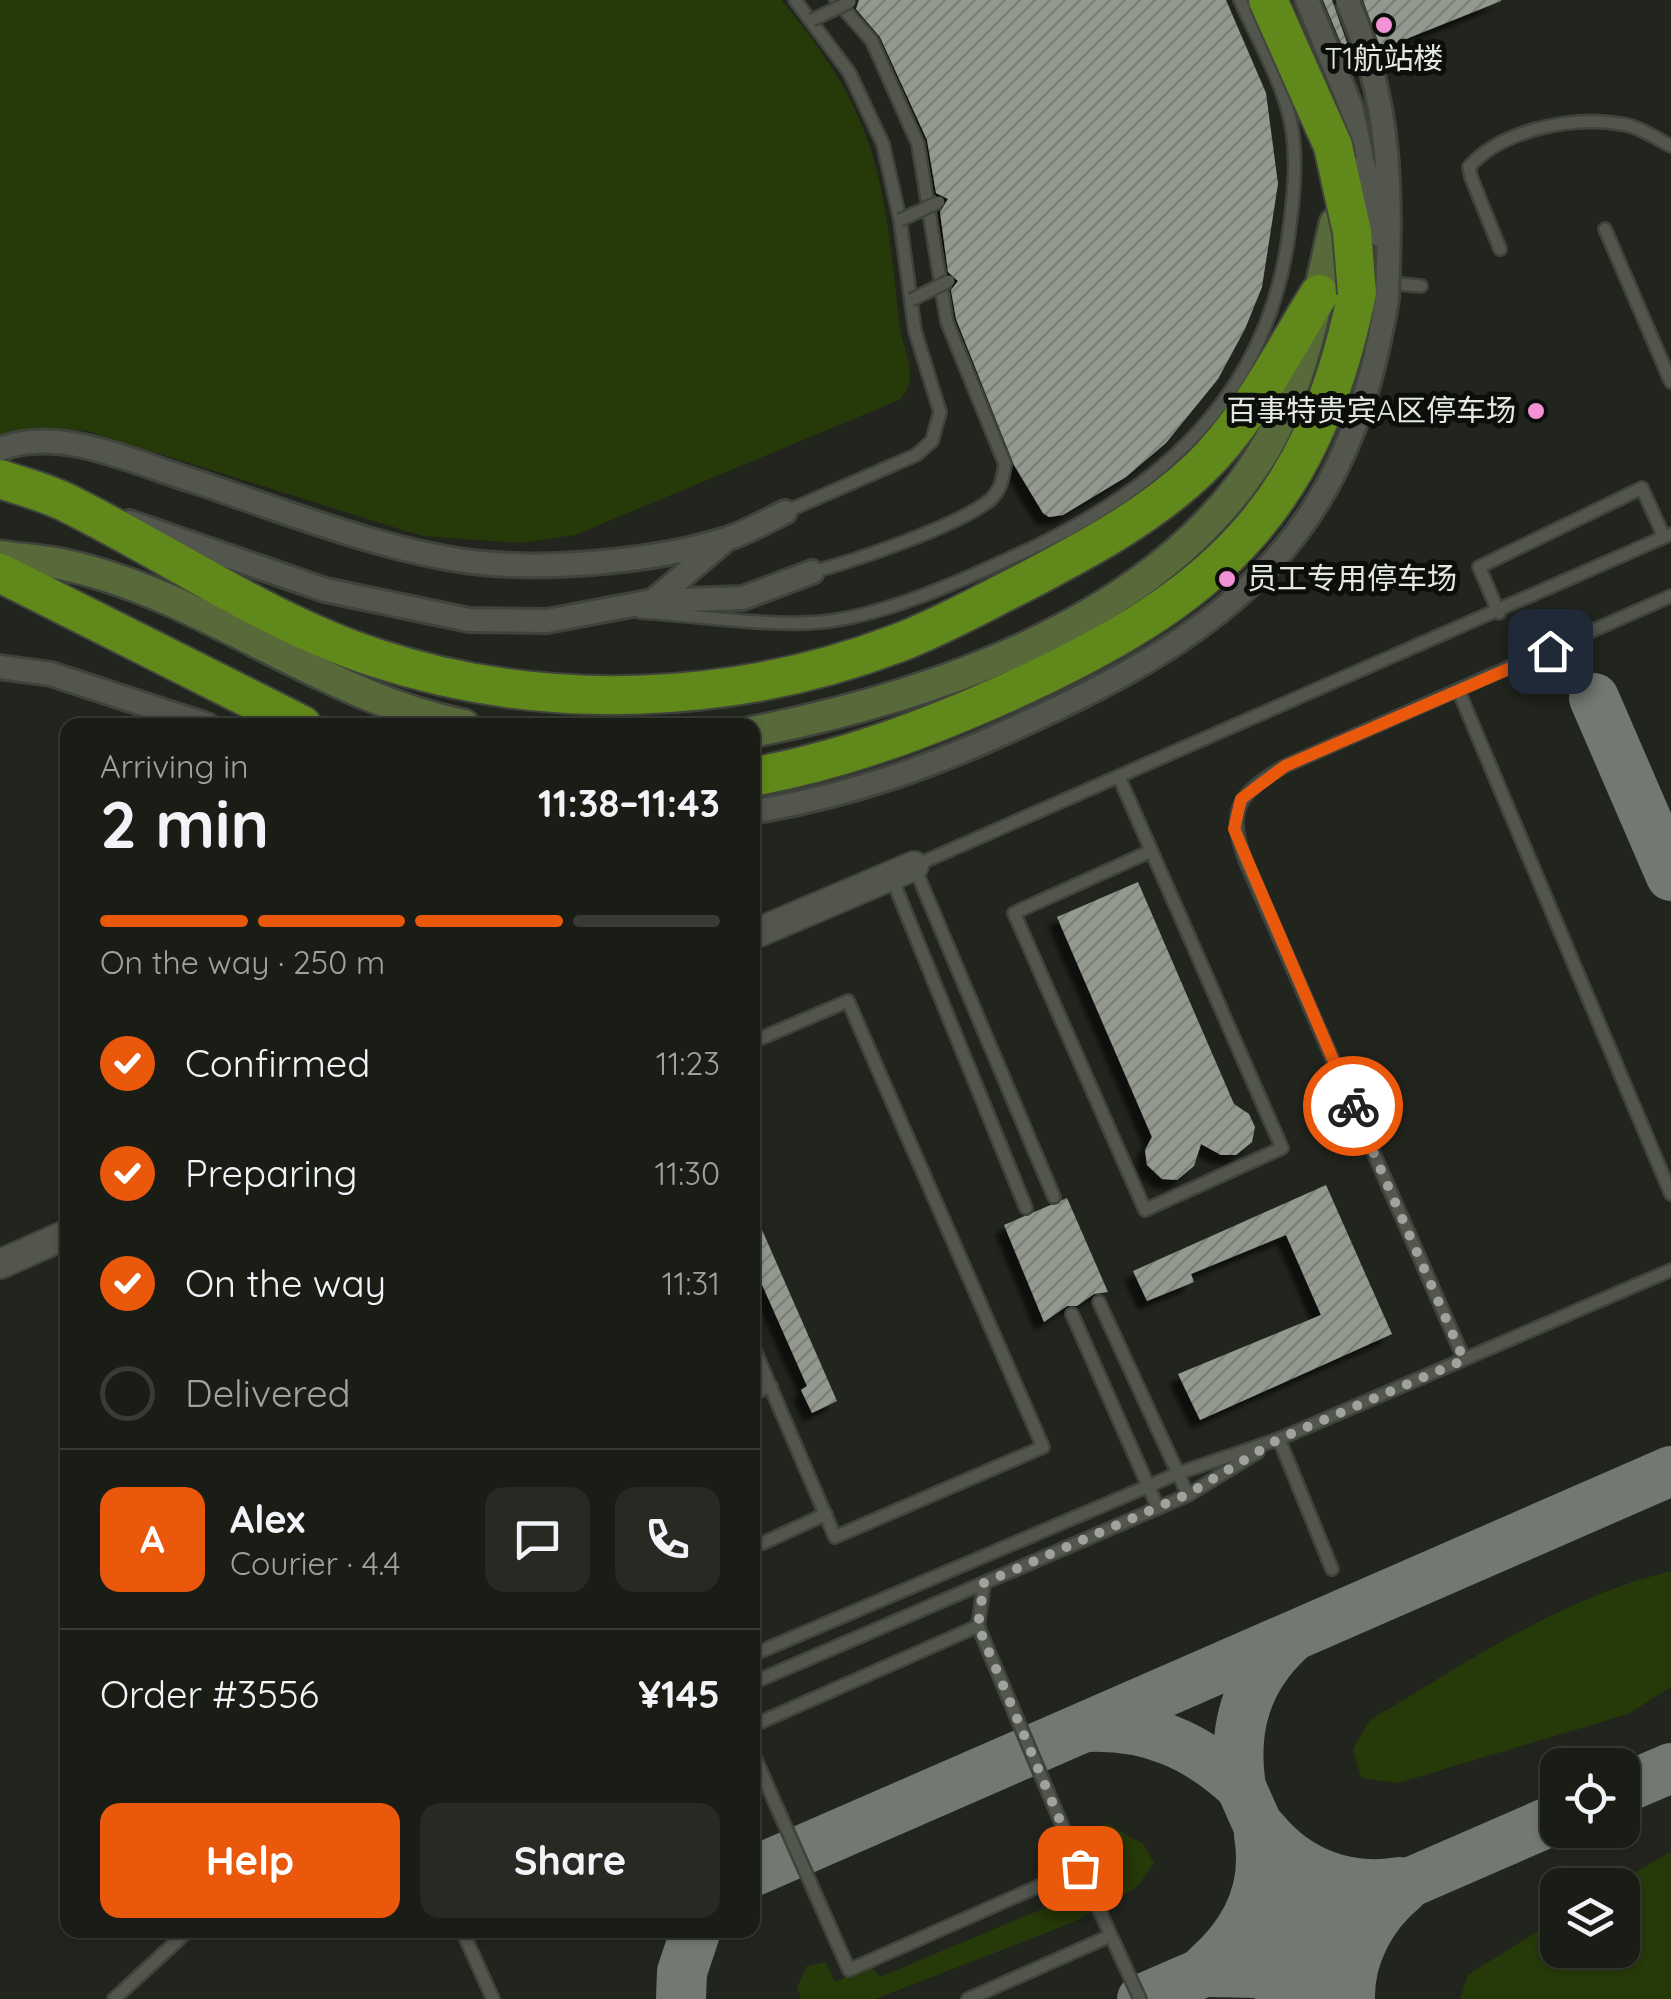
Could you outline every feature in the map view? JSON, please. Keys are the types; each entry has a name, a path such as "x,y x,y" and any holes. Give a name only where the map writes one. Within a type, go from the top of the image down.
{"highway":[{"path":"760,781 932,727 1128,632 1204,582 1250,535 1301,462 1344,356 1354,291 1352,232 1334,146 1268,0"},
{"path":"0,479 69,503 282,620 378,658 437,676 527,691 620,696 704,690 808,672 899,643 1077,555 1132,522 1202,466 1354,291"},
{"path":"0,573 288,718"}],"main road":[{"path":"760,730 843,714 970,673 1075,620 1173,559 1221,510 1270,440 1354,291 1335,223"},
{"path":"0,556 62,564 136,588 362,695 440,718"}],"street":[{"path":"760,811 838,797 938,763 1164,654 1232,604 1307,520 1356,432 1377,360 1354,291 1365,231 1364,166 1351,106 1307,0"},
{"path":"1347,0 1380,91 1390,222 1354,291"},
{"path":"0,449 16,443 58,442 121,457 427,553 482,563 545,564 674,552 726,540 785,512"},
{"path":"69,503 187,539 325,590 469,620 547,622 620,611 653,601 743,598 812,572"},
{"path":"653,601 726,540"},
{"path":"0,668 52,674 186,718"},
{"path":"760,933 902,871"},
{"path":"0,1264 60,1238"}],"lane":[{"path":"785,512 916,455 932,441 940,412 915,331 900,220 882,144 849,72 795,0"},
{"path":"620,611 822,622 900,602 1066,534 1133,492 1184,451 1228,398 1260,340 1284,276 1294,193 1289,113 1240,0"},
{"path":"812,20 843,1 872,41 918,144 947,322 1005,464 1002,484 980,505 856,560 812,572"},
{"path":"1500,249 1470,177 1469,167 1478,156 1532,131 1581,122 1626,124 1671,146"},
{"path":"900,220 939,202"},
{"path":"1335,223 1354,291 1420,286"},
{"path":"1606,229 1671,382"},
{"path":"911,300 949,281"},
{"path":"902,871 1499,613 1668,536 1642,488 1479,567 1499,613"},
{"path":"1464,1360 1234,829 1241,799 1261,780 1671,596"},
{"path":"1459,692 1671,1194"},
{"path":"1119,777 1152,851 1282,1148 1145,1210 1014,913 1152,851"},
{"path":"902,871 1054,1197"},
{"path":"902,871 1026,1208"},
{"path":"760,1039 848,1002 1042,1447 836,1537 760,1362"},
{"path":"760,1652 1178,1473 1279,1439 1671,1270"},
{"path":"1099,1302 1188,1494"},
{"path":"1072,1314 1158,1508"},
{"path":"760,1391 771,1386"},
{"path":"760,1680 1158,1508 1279,1439"},
{"path":"1279,1439 1332,1569"},
{"path":"763,1543 826,1514"},
{"path":"984,1583 978,1626 1140,1999"},
{"path":"760,1722 978,1626"},
{"path":"760,1769 849,1970 1080,1868"},
{"path":"968,1999 1110,1936"},
{"path":"114,1999 179,1938"},
{"path":"466,1938 493,1999"}],"green space":[{"path":"0,0 781,0 838,78 871,150 881,187 899,322 909,363 906,391 899,400 575,535 521,543 422,536 87,431 47,428 0,434"},
{"path":"1671,1571 1671,1687 1628,1714 1398,1783 1361,1778 1353,1749 1370,1720 1479,1654 1553,1615 1630,1583"},
{"path":"1107,1823 1143,1844 1154,1863 1137,1887 1074,1922 875,1999 801,1999 797,1987 807,1966 826,1962 835,1982 870,1966 880,1977 1104,1883 1084,1835"},
{"path":"1671,1852 1671,1999 1460,1999 1468,1975 1540,1930 1540,1968 1640,1968 1640,1869"}],"building":[{"path":"859,0 1226,0 1266,93 1278,184 1262,287 1245,329 1218,379 1166,443 1126,477 1063,515 1049,517 1043,513 1014,465 956,319 951,290 958,281 948,272 940,212 948,199 936,193 927,140 880,37 856,9"},
{"path":"1323,0 1332,0 1352,57 1345,53"},
{"path":"1363,0 1501,0 1501,1 1381,49"},
{"path":"1138,882 1234,1104 1249,1114 1255,1127 1252,1142 1236,1155 1221,1155 1201,1144 1194,1166 1177,1180 1162,1179 1147,1165 1145,1150 1152,1137 1057,917"},
{"path":"1326,1185 1392,1334 1200,1420 1178,1374 1321,1315 1286,1235 1191,1274 1194,1282 1147,1301 1133,1271"},
{"path":"1067,1198 1108,1292 1094,1294 1077,1306 1067,1306 1044,1322 1004,1225"},
{"path":"760,1225 837,1401 812,1413 801,1390 807,1386 760,1280"}],"taxiway":[{"path":"1594,698 1671,876"},
{"path":"760,1869 1671,1471"},
{"path":"1289,1640 1262,1672 1246,1707 1239,1745 1241,1787 1335,1999"},
{"path":"1088,1727 1131,1730 1170,1740 1207,1760 1241,1787"},
{"path":"1640,1781 1671,1768"},
{"path":"1142,1999 1540,1826"},
{"path":"1263,1830 1291,1857 1324,1875 1361,1884 1400,1882"},
{"path":"1207,1967 1233,1939 1251,1908 1260,1873 1259,1835"},
{"path":"1350,1999 1353,1968 1364,1938 1381,1911 1403,1889"},
{"path":"681,1999 682,1972 693,1938"},
{"path":"1209,1972 1259,1973 1315,1999"}],"tunnel":[{"path":"1315,39 1324,61 1335,130"}],"way so far":[{"path":"1080,1868 978,1626 984,1583 1188,1494 1279,1439 1464,1360 1353,1106"}],"place":[{"name":"T1航站楼","path":"1384,25"},
{"name":"百事特贵宾A区停车场","path":"1536,411"},
{"name":"员工专用停车场","path":"1227,579"}],"route":[{"path":"1353,1106 1246,862 1234,829 1241,799 1261,780 1285,766 1550,651"}]}
